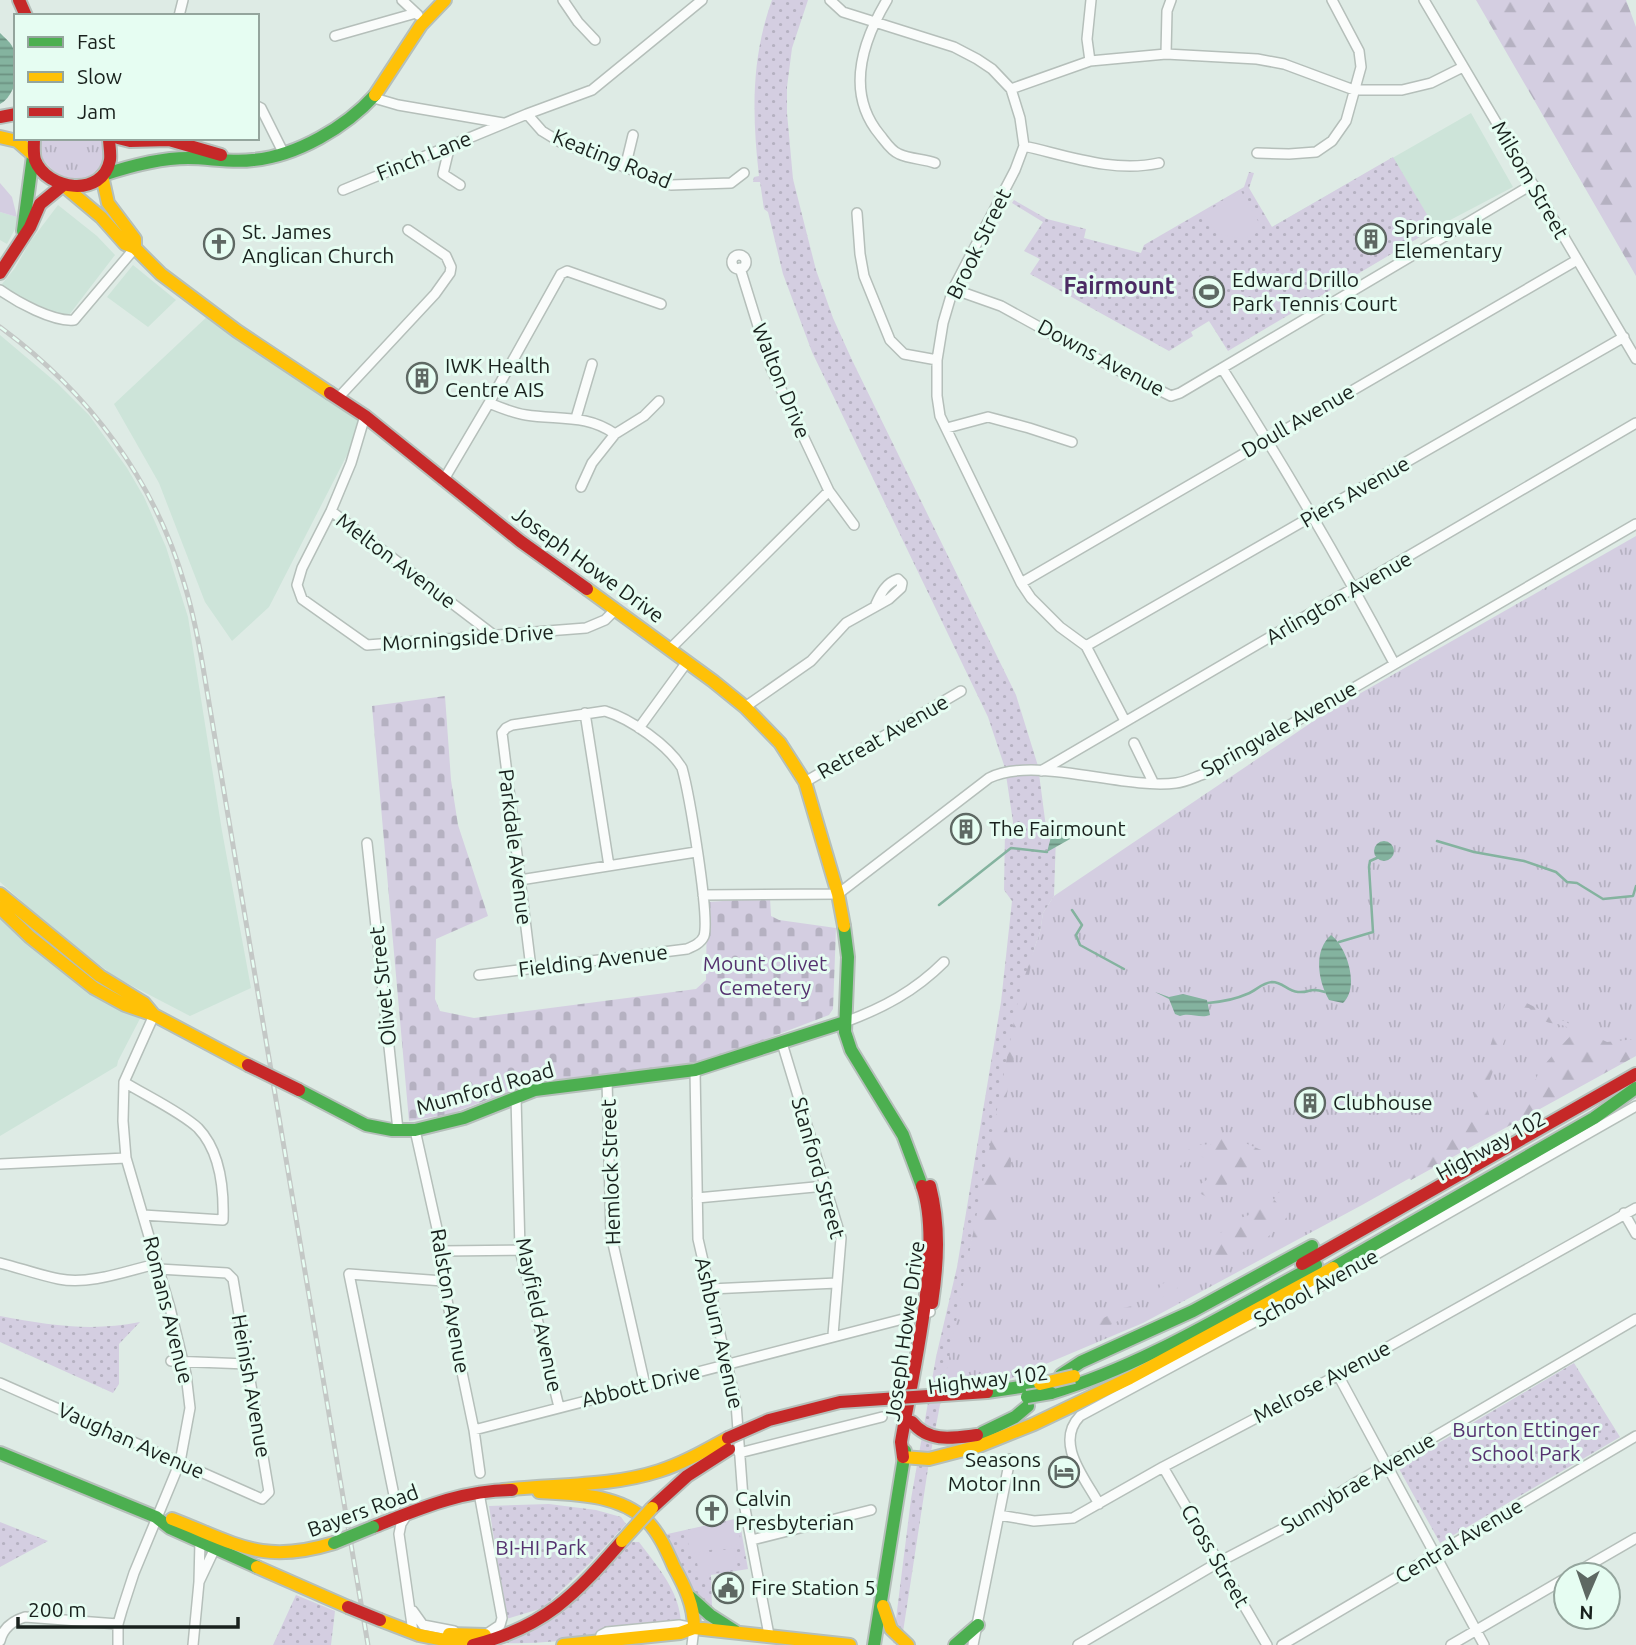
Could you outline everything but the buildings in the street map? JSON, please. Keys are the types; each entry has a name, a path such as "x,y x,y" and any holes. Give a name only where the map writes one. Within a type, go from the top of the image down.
{"main road":[{"path":"0,273 30,227 40,204 63,186 87,186 103,176 156,160 258,160 284,152 346,121 373,98 420,16 445,0"},
{"name":"Joseph Howe Drive","path":"0,137 17,141 33,155 45,174 101,217 125,244 135,248 161,274 227,324 365,416 520,541 670,649 744,707 780,743 806,782 845,928 848,957 845,1032 851,1050 903,1135 924,1193 930,1221 926,1313 912,1422 909,1443 903,1457 874,1645"},
{"path":"22,237 34,140"},
{"path":"103,176 111,152 109,140"},
{"path":"126,140 144,140"},
{"path":"167,140 182,142 238,161"},
{"name":"Joseph Howe Drive","path":"103,176 108,203 135,239 135,248"},
{"name":"Mumford Road","path":"0,894 100,976 144,1003 154,1015"},
{"name":"Mumford Road","path":"0,908 30,937 94,988 125,1005 154,1015 366,1125 398,1130 415,1130 464,1118 535,1090 695,1070 845,1022"},
{"name":"Joseph Howe Drive","path":"845,1022 853,1030 872,1070 907,1125 936,1203 939,1246 901,1442 903,1457"},
{"path":"815,1032 834,1036 851,1050"},
{"name":"Highway 102","path":"986,1397 1040,1384 1123,1357 1238,1300 1636,1074"},
{"path":"903,1457 922,1460 979,1446 1034,1424 1130,1378 1408,1227 1594,1118 1636,1087"},
{"name":"Highway 102","path":"471,1645 499,1640 529,1628 560,1605 577,1591 652,1508 687,1476 769,1420 840,1402 986,1397 1028,1402 1094,1380 1150,1354 1357,1243 1636,1087"},
{"path":"903,1457 976,1435 1006,1422 1028,1402"},
{"path":"912,1422 921,1433 933,1437 976,1435"},
{"name":"Highway 102","path":"503,1490 651,1474 732,1446"},
{"name":"Bayers Road","path":"0,1453 156,1517 170,1528 348,1607 419,1635 471,1645"},
{"path":"503,1490 589,1497 613,1502 634,1511 648,1522 657,1534 690,1597 695,1629"},
{"name":"Bayers Road","path":"156,1517 174,1519 241,1548 262,1553 300,1553 334,1543 407,1514 479,1493 503,1490"},
{"path":"690,1597 710,1615 735,1631"},
{"path":"882,1600 888,1624 898,1638 908,1645"},
{"path":"413,1632 489,1632 519,1627 560,1605"},
{"path":"955,1645 978,1625"},
{"path":"563,1645 680,1633 695,1629 735,1631 777,1639 850,1645"}],"street":[{"path":"402,0 420,16"},
{"path":"564,0 578,22 595,40"},
{"name":"Finch Lane","path":"343,190 504,123 592,90 702,0"},
{"path":"830,0 843,12 954,47 992,69 1011,89 1020,118 1024,146 1107,165 1142,167 1159,163"},
{"path":"887,0 873,23 862,55 859,76 862,105 870,124 893,150 900,155 935,163"},
{"path":"1090,61 1087,39 1091,0"},
{"path":"1166,54 1167,10 1171,0"},
{"path":"1256,153 1316,152 1332,141 1346,121 1361,67 1359,51 1332,0"},
{"name":"Milsom Street","path":"1424,0 1636,359"},
{"path":"335,36 420,16"},
{"path":"1011,89 1090,61 1166,54 1284,64 1354,90 1402,90 1431,83 1463,67"},
{"path":"373,98 397,105 504,123"},
{"path":"259,107 284,152"},
{"name":"Keating Road","path":"527,114 550,136 625,168 678,186 731,183 744,173"},
{"path":"625,168 633,135"},
{"path":"450,145 443,174 460,186"},
{"name":"Brook Street","path":"1024,146 1002,197 953,289 943,323 937,359 940,416 1021,583 1031,598 1060,627 1086,646 1125,720"},
{"name":"Downs Avenue","path":"953,289 1001,306 1171,396 1533,184"},
{"path":"857,213 864,276 890,340 904,354 937,359"},
{"path":"339,397 435,294 450,273 451,267 446,256 408,230"},
{"path":"0,289 13,299 64,320 74,320 135,248"},
{"name":"Doull Avenue","path":"1021,583 1577,261"},
{"name":"Walton Drive","path":"740,268 771,368 829,491 854,525"},
{"path":"443,481 561,274 567,271 661,304"},
{"name":"Piers Avenue","path":"1086,646 1625,337"},
{"path":"576,418 592,364"},
{"path":"1222,368 1355,589 1394,663"},
{"path":"581,487 592,463 615,433 644,416 659,401"},
{"path":"489,403 528,415 576,418 615,433"},
{"path":"331,511 351,463 365,416"},
{"path":"947,428 988,417 1072,443"},
{"name":"Arlington Avenue","path":"1041,771 1636,423"},
{"path":"670,649 829,491"},
{"name":"Morningside Drive","path":"331,511 302,568 297,585 302,599 367,645 586,628 605,620 615,610"},
{"name":"Melton Avenue","path":"331,511 495,636"},
{"name":"Springvale Avenue","path":"838,894 989,779 1013,770 1176,783 1207,773 1636,524"},
{"path":"744,707 811,661 846,623 876,604"},
{"path":"639,728 687,662"},
{"name":"Retreat Avenue","path":"806,782 961,691"},
{"path":"609,866 585,713 606,711 639,728 677,760 682,768 703,895 838,894"},
{"name":"Parkdale Avenue","path":"531,968 502,733 506,728 585,713"},
{"path":"1134,743 1153,782"},
{"name":"Olivet Street","path":"367,843 398,1130"},
{"path":"520,880 696,852"},
{"name":"Fielding Avenue","path":"479,975 687,949 699,943 704,934 703,895"},
{"path":"845,1022 910,992 923,984 944,962"},
{"name":"Romans Avenue","path":"118,1645 118,1624 134,1573 180,1462 190,1408 186,1374 126,1158 124,1082 154,1015"},
{"name":"Stanford Street","path":"782,1043 842,1245 833,1335"},
{"name":"Ashburn Avenue","path":"695,1070 698,1238 729,1365 739,1421 732,1446 777,1639"},
{"name":"Hemlock Street","path":"607,1080 611,1236 645,1385"},
{"path":"124,1082 198,1128 212,1149 218,1167 223,1220 144,1215"},
{"name":"Mayfield Avenue","path":"516,1097 520,1250 559,1407"},
{"name":"School Avenue","path":"1099,1504 1068,1445 1070,1429 1080,1416 1303,1296 1636,1106"},
{"name":"Ralston Avenue","path":"415,1130 442,1251 443,1281 474,1430 480,1473"},
{"path":"0,1164 126,1158"},
{"path":"697,1198 825,1186"},
{"name":"Melrose Avenue","path":"999,1515 1052,1522 1073,1518 1163,1467 1338,1375 1636,1208"},
{"path":"1624,1213 1636,1234"},
{"path":"442,1251 520,1250"},
{"path":"0,1263 60,1280 89,1279 158,1266"},
{"name":"Heinish Avenue","path":"158,1266 227,1273 233,1279 269,1492 262,1499"},
{"path":"396,1504 349,1274 443,1281"},
{"path":"710,1289 837,1283"},
{"name":"Abbott Drive","path":"474,1430 926,1313"},
{"name":"Sunnybrae Avenue","path":"1078,1645 1219,1562 1290,1525 1636,1319"},
{"path":"171,1361 247,1364"},
{"path":"1338,1375 1484,1645"},
{"name":"Vaughan Avenue","path":"0,1383 262,1499"},
{"path":"732,1446 882,1417"},
{"name":"Central Avenue","path":"1282,1645 1636,1436"},
{"path":"973,1645 1010,1459"},
{"name":"Cross Street","path":"1163,1467 1267,1645"},
{"path":"408,1597 414,1614 423,1625 489,1632 500,1625 502,1618 479,1493"},
{"path":"752,1540 871,1510"},
{"path":"407,1514 399,1534 413,1632"},
{"path":"1596,1561 1636,1538"},
{"path":"193,1645 200,1541"},
{"path":"199,1581 215,1548"},
{"path":"1451,1645 1552,1586"},
{"path":"0,1642 6,1628 25,1618 118,1624"},
{"path":"692,1645 695,1629"}],"shaded area":[{"path":"0,33 14,51 14,86 6,100 0,104"},
{"path":"1471,113 1513,187 1435,228 1314,299 1272,227"},
{"path":"58,205 97,236 115,255 69,315 62,315 14,295 2,284"},
{"path":"0,212 17,217 15,229 7,244 0,240"},
{"path":"133,265 176,300 148,327 107,297"},
{"path":"211,313 366,418 269,607 232,641 205,602 159,483 114,404"},
{"path":"0,335 58,384 89,415 127,468 144,497 166,547 188,617 222,831 251,988 190,1016 115,977 51,927 0,882"},
{"path":"1078,826 1086,830 1047,852 1051,837 1061,827 1068,830"},
{"path":"1384,841 1391,844 1394,851 1391,858 1384,861 1377,858 1374,851 1377,844"},
{"path":"0,894 55,949 91,978 145,1009 117,1066 0,1136"},
{"path":"1331,935 1342,948 1351,978 1351,987 1343,1003 1329,1000 1320,975 1322,949"},
{"path":"1155,992 1169,997 1183,994 1207,1000 1210,1015 1175,1014 1169,999"}],"green space":[{"path":"772,0 808,0 792,48 787,113 793,179 816,270 852,360 1016,695 1038,766 1047,835 1056,836 1054,896 1043,913 1040,932 1020,990 929,1462 901,1645 893,1643 911,1499 936,1357 957,1267 1001,1002 1012,901 1004,890 1005,831 1013,822 1005,768 988,717 812,352 783,274 768,212 764,209 760,182 753,182 754,177 759,176 754,109 757,65"},
{"path":"1476,0 1626,0 1636,27 1636,276"},
{"path":"38,140 104,140 105,153 96,172 85,178 72,179 53,170 36,150"},
{"path":"1393,157 1435,228 1228,351 1209,321 1191,332 1193,336 1169,351 1030,274 1040,259 1024,251 1043,222 1012,203 1014,200 1047,219 1086,229 1084,238 1141,253 1144,245 1244,187 1249,172 1254,173 1249,188 1272,227"},
{"path":"0,183 12,197 17,217 0,212"},
{"path":"1241,191 1263,230 1243,239 1217,234 1204,213"},
{"name":"Edward Drillo Park Tennis Court","path":"1205,273 1232,301 1210,314 1190,283"},
{"path":"1636,536 1636,1051 1362,1205 1143,1323 1005,1381 948,1389 945,1375 1020,990 1040,932 1043,913 1054,896 1324,714"},
{"name":"Mount Olivet Cemetery","path":"445,696 451,780 458,825 488,916 436,939 435,999 440,1011 474,1018 696,989 706,980 707,902 770,898 771,916 779,920 836,928 833,1009 829,1015 727,1054 688,1065 534,1082 450,1114 409,1121 372,706"},
{"path":"1040,915 1027,986 1027,1004 1020,1025 1007,1094 1005,1113 1011,1160 1010,1183 1001,1196 1001,1240 970,1240 1002,1047"},
{"path":"1510,995 1607,1042 1636,1039 1636,1056 1411,1180 1403,1172 1432,1145 1462,1136 1500,1015","holes":["1529,1008 1542,1020 1563,1025 1573,1033 1543,1067 1520,1108 1509,1118 1492,1125 1487,1107 1489,1082 1505,1039 1503,1028 1508,1016 1515,1009"]},
{"path":"1223,1137 1238,1140 1266,1152 1239,1177 1207,1197 1197,1192 1199,1185 1208,1179 1209,1160 1196,1156 1178,1167 1174,1166 1174,1159 1196,1145 1214,1144"},
{"path":"1278,1182 1283,1190 1272,1197 1288,1216 1266,1239 1229,1260 1213,1259 1213,1248 1220,1234 1240,1218 1249,1215 1249,1208 1255,1207 1265,1191"},
{"path":"1172,1279 1178,1288 1158,1300 1153,1297 1162,1284"},
{"path":"1132,1306 1137,1308 1137,1311 1099,1331 1092,1332 1088,1329 1090,1325"},
{"path":"0,1316 87,1327 140,1322 119,1344 119,1384 113,1393 0,1342"},
{"name":"Burton Ettinger School Park","path":"1574,1363 1620,1437 1440,1543 1398,1467"},
{"name":"BI-HI Park","path":"549,1504 596,1510 621,1517 626,1524 543,1608 506,1619 489,1506"},
{"path":"739,1518 748,1569 711,1575 712,1607 699,1601 663,1535"},
{"path":"737,1520 741,1544 690,1554 686,1530"},
{"path":"0,1522 48,1541 0,1567"},
{"name":"BI-HI Park","path":"630,1542 639,1542 660,1569 676,1599 681,1622 570,1640 503,1643"},
{"path":"734,1548 738,1568 699,1575 696,1555"},
{"path":"296,1595 335,1611 331,1645 273,1645"}],"waterway":[{"path":"1437,841 1474,852 1524,861 1556,872 1567,882 1577,883 1603,899 1633,896 1636,886"},
{"path":"939,905 1011,848 1047,852"},
{"path":"1339,942 1373,932 1369,867 1370,861 1379,857"},
{"path":"1072,910 1082,925 1076,935 1080,945 1124,969"},
{"path":"1208,1003 1238,997 1272,982 1294,991 1325,992"}],"railway":[{"path":"0,327 62,380 114,441 156,510 172,547 188,597 203,667 368,1645"}],"traffic: fast":[{"path":"103,175 166,159 245,161 287,153 335,129 375,95"},
{"path":"23,231 33,156"},
{"path":"844,926 848,957 845,1032 851,1050 903,1135 922,1186"},
{"path":"299,1090 366,1125 392,1130 415,1130 464,1118 535,1090 695,1070 845,1022"},
{"path":"1333,1268 1594,1118 1636,1088"},
{"path":"1061,1375 1081,1362 1193,1311 1312,1246"},
{"path":"1051,1393 1120,1368 1316,1265"},
{"path":"987,1392 1040,1384"},
{"path":"1027,1397 1051,1393"},
{"path":"982,1433 1015,1417 1028,1406"},
{"path":"874,1645 905,1451"},
{"path":"0,1453 156,1517 170,1528 257,1567"},
{"path":"334,1543 373,1527"},
{"path":"690,1597 710,1615 735,1631"},
{"path":"955,1645 978,1625"}],"traffic: slow":[{"path":"375,95 421,25 445,0"},
{"path":"0,137 17,141 32,154"},
{"path":"102,176 108,203 135,239 135,248"},
{"path":"64,186 161,274 237,331 330,393"},
{"path":"587,589 713,681 745,707 780,743 805,782 838,894 844,926"},
{"path":"0,894 100,976 144,1003 154,1015"},
{"path":"0,908 30,937 94,988 125,1005 154,1015 248,1065"},
{"path":"903,1457 929,1459 979,1446 1034,1424 1130,1378 1333,1268"},
{"path":"1040,1384 1074,1376"},
{"path":"503,1490 602,1482 640,1476 677,1464 728,1438"},
{"path":"539,1492 610,1500 636,1512 647,1521 662,1542 685,1589 691,1604 694,1628"},
{"path":"622,1541 652,1508"},
{"path":"172,1519 250,1549 268,1552 287,1552 334,1543"},
{"path":"257,1567 348,1607"},
{"path":"883,1606 891,1629 908,1645"},
{"path":"380,1620 419,1635 470,1645"},
{"path":"563,1645 680,1633 694,1628 850,1645"},
{"path":"449,1634 485,1635"}],"traffic: jam":[{"path":"19,0 25,14"},
{"path":"0,117 14,114"},
{"path":"34,140 34,157 41,170 62,184 74,186 86,185 105,172 110,160 109,140"},
{"path":"126,140 169,140"},
{"path":"169,140 221,155"},
{"path":"0,273 30,227 40,204 62,186"},
{"path":"330,393 365,416 520,541 587,589"},
{"path":"248,1065 299,1090"},
{"path":"1302,1264 1636,1074"},
{"path":"903,1457 901,1442 928,1276 930,1242 928,1212 922,1186"},
{"path":"930,1186 937,1244 932,1303"},
{"path":"728,1438 769,1420 840,1402 987,1392"},
{"path":"912,1422 919,1429 934,1436 950,1438 977,1435"},
{"path":"652,1508 687,1476 729,1449"},
{"path":"373,1527 458,1497 512,1490"},
{"path":"473,1645 498,1638 539,1619 589,1578 622,1541"},
{"path":"348,1607 380,1620"}],"place":[{"name":"Springvale Elementary","path":"1371,239"},
{"name":"St. James Anglican Church","path":"219,244"},
{"name":"Edward Drillo Park Tennis Court","path":"1209,292"},
{"name":"IWK Health Centre AIS","path":"422,378"},
{"name":"The Fairmount","path":"966,829"},
{"name":"Clubhouse","path":"1310,1103"},
{"name":"Seasons Motor Inn","path":"1064,1472"},
{"name":"Calvin Presbyterian","path":"712,1511"},
{"name":"Fire Station 5","path":"728,1588"}],"district":[{"name":"Fairmount","path":"1119,286"}]}
